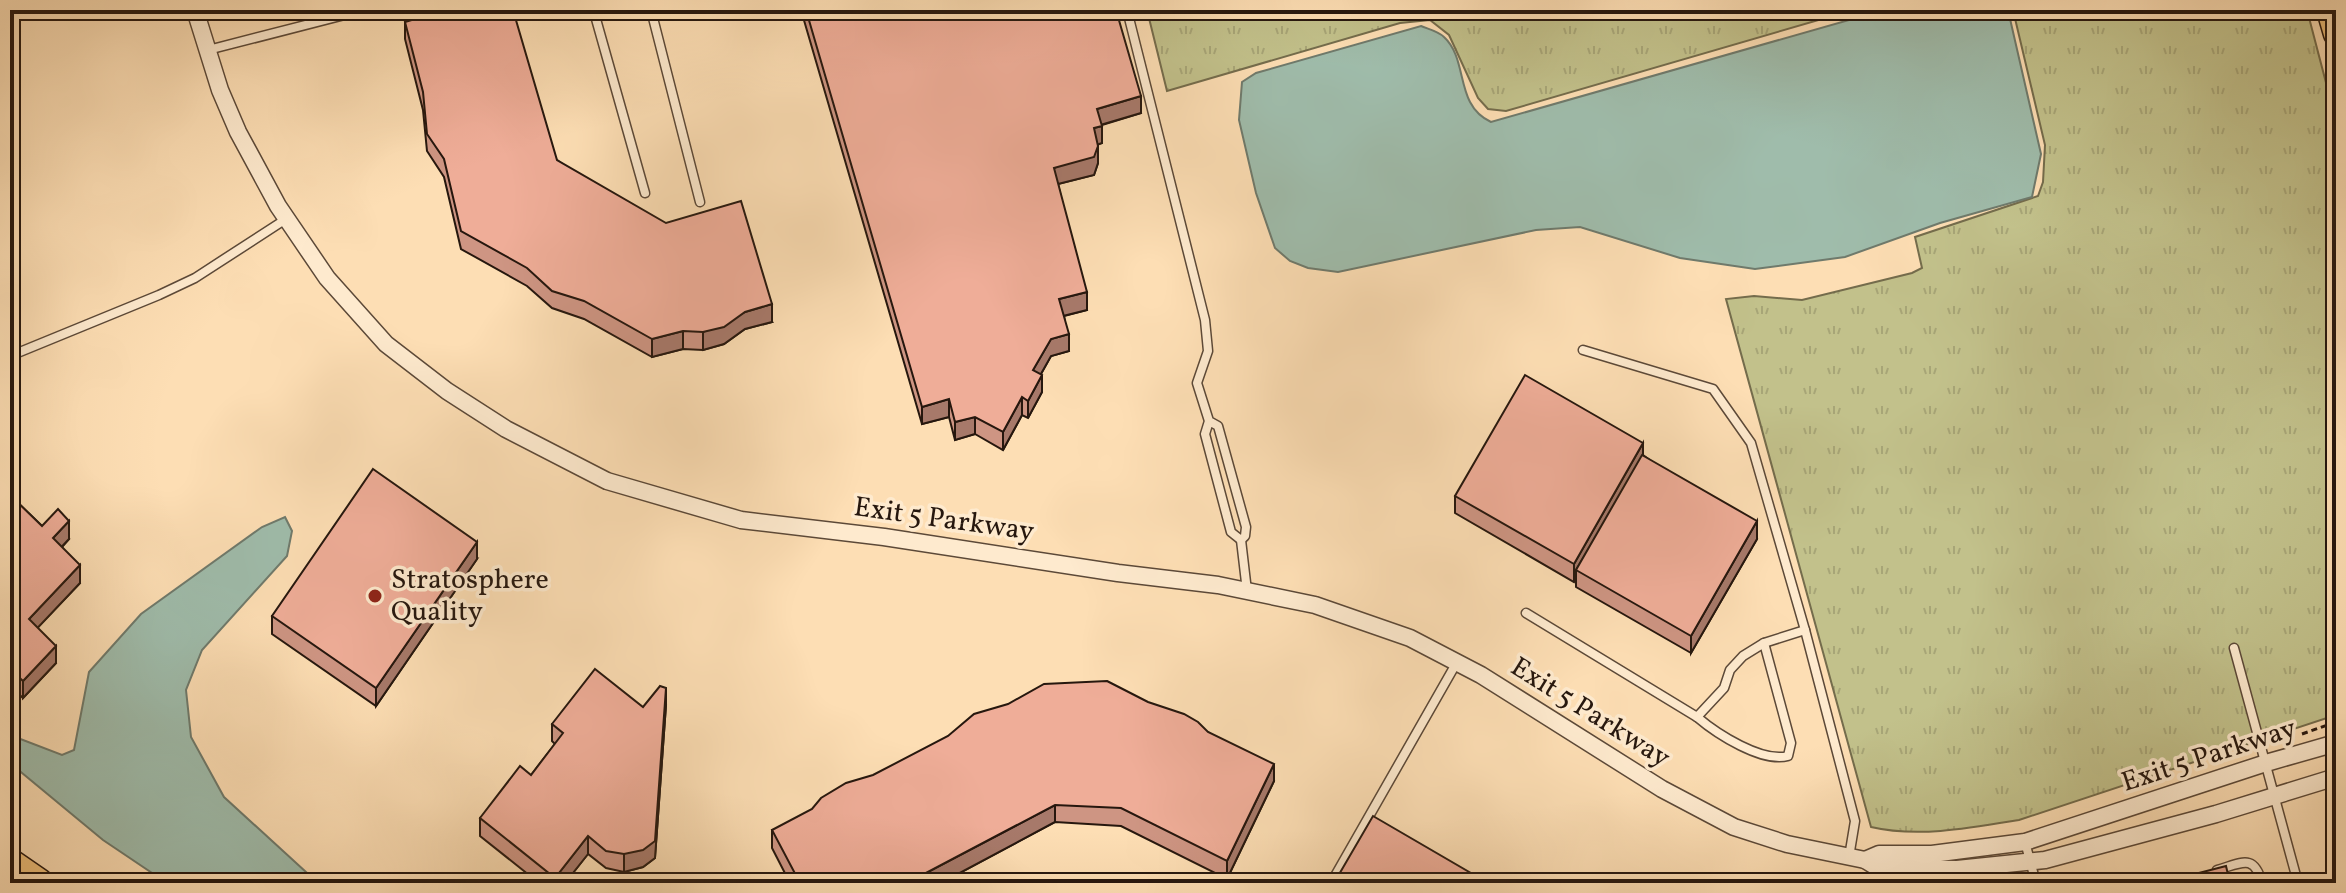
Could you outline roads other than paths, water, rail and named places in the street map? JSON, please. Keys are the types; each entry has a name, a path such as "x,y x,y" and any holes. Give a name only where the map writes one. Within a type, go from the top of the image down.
{"highway":[{"path":"10,863 39,883"},
{"path":"10,876 19,883"}],"main road":[{"path":"2329,10 2336,34"}],"street":[{"name":"Exit 5 Parkway","path":"195,10 238,132 286,219 327,278 386,344 447,391 506,429 607,481 741,520 884,537 1247,591 1315,605 1410,638 1457,662 1705,813 1758,836 1857,859 1878,868 1970,869 2031,863 2137,837 2336,777"},
{"name":"Exit 5 Parkway","path":"1857,859 1879,854 1932,854 2025,842 2336,743"}],"lane":[{"path":"207,50 364,10"},
{"path":"651,10 700,202"},
{"path":"1127,10 1205,320 1208,351 1197,383 1209,421 1205,434 1231,532 1241,540 1247,591"},
{"path":"596,19 645,193"},
{"path":"10,356 184,283 286,219"},
{"path":"1583,350 1713,389 1751,443 1805,630 1855,821 1857,859"},
{"path":"1209,421 1218,426 1246,527 1241,540"},
{"path":"1526,613 1697,717 1719,736 1777,759 1788,756 1791,743 1764,643"},
{"path":"1697,717 1724,688 1730,670 1743,656 1764,643 1805,630"},
{"path":"2234,648 2298,883"},
{"path":"1331,883 1457,662"},
{"path":"2025,842 2036,883"},
{"path":"2206,873 2248,862 2258,868 2262,883"},
{"path":"2333,883 2336,872"},
{"path":"2248,883 2255,883"}],"place":[{"name":"Stratosphere Quality","path":"375,596"}]}
